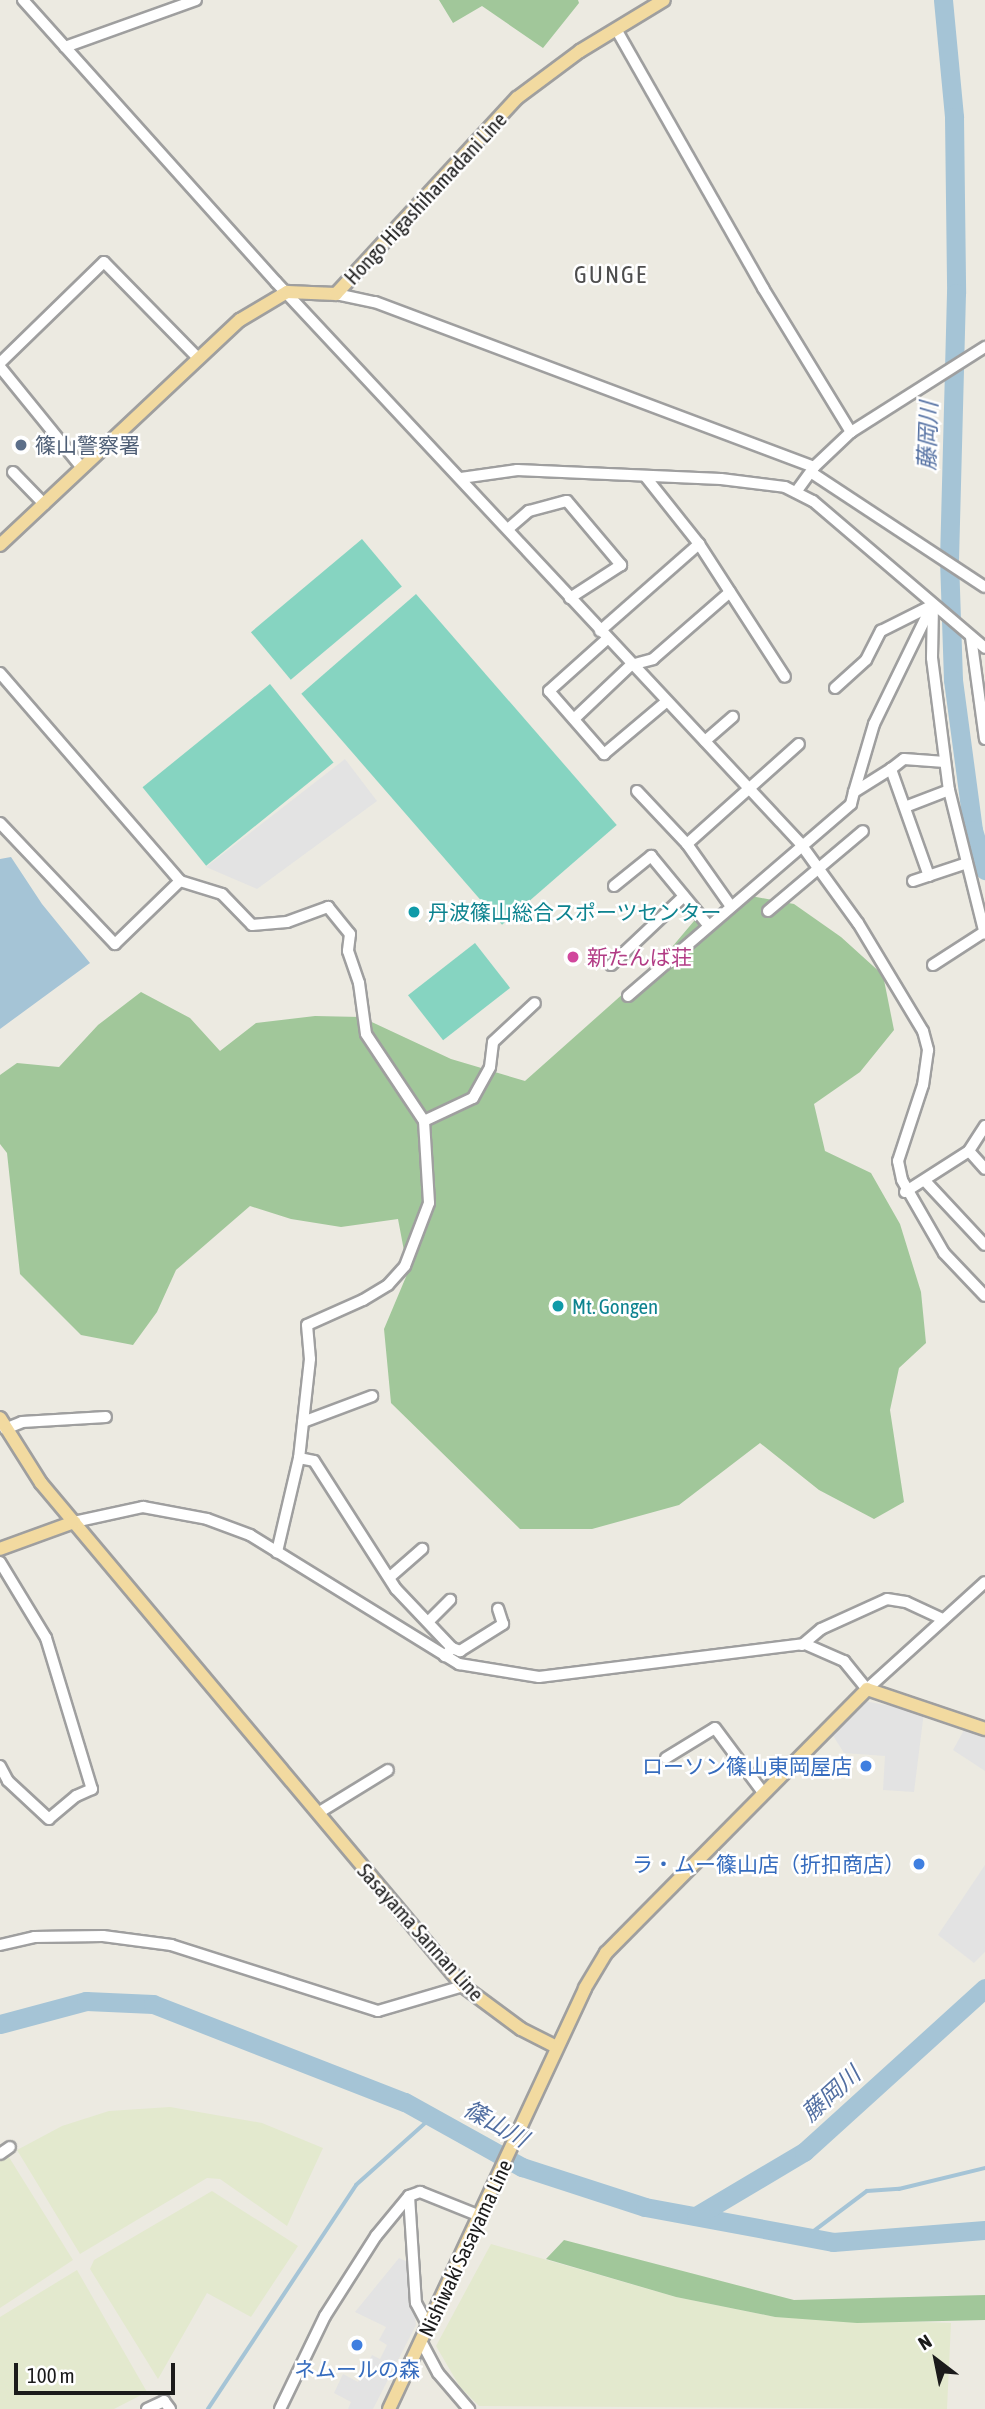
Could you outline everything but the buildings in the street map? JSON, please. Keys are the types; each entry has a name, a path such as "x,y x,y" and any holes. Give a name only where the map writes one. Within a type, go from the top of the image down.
{"main road":[{"name":"Hongo Higashihamadani Line","path":"288,292 336,294 517,98 616,29 664,0"},
{"path":"0,545 248,314 288,292"},
{"name":"Sasayama Sannan Line","path":"2,1423 74,1522 463,1986 511,2022 556,2047"},
{"path":"0,1549 74,1522"},
{"path":"556,2047 606,1953 867,1689 985,1729"},
{"name":"Nishiwaki Sasayama Line","path":"388,2409 538,2094 556,2047"}],"street":[{"path":"23,0 631,665 750,786 800,843 923,1031 928,1050 923,1085 898,1161 905,1192 944,1253 985,1296"},
{"path":"65,47 196,0"},
{"path":"616,29 763,288 851,432"},
{"path":"82,468 0,365 104,262 198,358"},
{"path":"336,294 375,302 813,470 935,557 985,587"},
{"path":"796,492 813,470 851,432 982,348"},
{"path":"460,478 517,470 721,479 796,492 813,501 985,648"},
{"path":"13,472 44,504"},
{"path":"645,476 699,544 785,677"},
{"path":"508,529 529,511 567,501 621,565 570,598"},
{"path":"666,702 604,754 549,691 699,544"},
{"path":"574,719 631,665 653,659 730,592"},
{"path":"835,688 866,660 881,631 935,607"},
{"path":"933,965 985,933 949,790 932,658 935,607"},
{"path":"628,996 800,843 851,803 874,724 935,607"},
{"path":"969,633 985,739"},
{"path":"0,673 180,881 222,894 252,925 287,922 328,907 350,934 348,951 359,984 366,1034 424,1121 429,1203 422,1230 405,1266 388,1285 307,1325 310,1359 299,1458 277,1552"},
{"path":"705,741 733,717"},
{"path":"687,844 799,744"},
{"path":"854,792 904,759 945,762"},
{"path":"891,769 929,876"},
{"path":"905,807 949,790"},
{"path":"637,791 687,844 730,905"},
{"path":"0,823 115,944 180,881"},
{"path":"768,911 863,831"},
{"path":"614,886 650,856 708,925"},
{"path":"913,881 967,863"},
{"path":"611,965 684,896"},
{"path":"424,1121 473,1098 490,1067 493,1042 536,1003"},
{"path":"905,1192 926,1182 970,1150 985,1126"},
{"path":"970,1150 985,1169"},
{"path":"926,1182 985,1245"},
{"path":"303,1422 372,1396"},
{"path":"2,1423 106,1417"},
{"path":"299,1458 314,1461 390,1577 429,1621 448,1652"},
{"path":"74,1522 111,1512 165,1510 250,1535 448,1652 500,1674 539,1677 802,1644 825,1649 844,1661 867,1689 940,1619 985,1582"},
{"path":"390,1577 422,1549"},
{"path":"0,1562 46,1638 92,1788 76,1796 49,1819 8,1781 0,1766"},
{"path":"802,1644 821,1629 887,1599 906,1602 940,1619"},
{"path":"429,1621 450,1600"},
{"path":"448,1652 460,1651 503,1624 498,1609"},
{"path":"666,1758 715,1728 764,1794"},
{"path":"318,1813 388,1770"},
{"path":"0,1945 34,1937 103,1936 171,1945 378,2011 463,1986"},
{"path":"280,2409 325,2316 376,2236 409,2196 420,2192 481,2214"},
{"path":"409,2196 416,2303 428,2326"},
{"path":"421,2341 438,2373 469,2409"},
{"path":"147,2409 164,2401 170,2409"}],"green space":[{"path":"439,0 578,0 579,3 543,48 482,6 453,23"},
{"path":"746,895 794,904 841,937 883,975 894,1030 860,1072 814,1104 825,1151 871,1173 900,1224 921,1292 926,1343 899,1368 890,1410 904,1502 874,1519 819,1490 760,1443 679,1505 592,1529 520,1529 391,1403 384,1329 408,1272 398,1219 341,1227 291,1219 250,1206 176,1270 157,1312 133,1345 81,1335 20,1274 7,1153 0,1144 0,1075 17,1063 59,1067 98,1025 141,992 190,1018 220,1051 256,1023 315,1016 361,1017 451,1059 525,1081 661,960 694,921"},
{"path":"170,2107 262,2123 323,2148 287,2226 220,2179 207,2178 80,2254 17,2150 62,2126 109,2111"},
{"path":"7,2154 73,2260 0,2308 0,2159"},
{"path":"212,2191 298,2246 251,2317 207,2293 158,2379 90,2269 94,2260"},
{"path":"564,2240 794,2300 985,2295 985,2320 857,2323 775,2317 676,2297 546,2259"},
{"path":"491,2244 676,2297 775,2317 951,2323 947,2409 479,2406 460,2387 436,2346"},
{"path":"77,2270 147,2392 114,2409 0,2409 0,2317"}],"shaded area":[{"path":"362,539 402,586 291,680 251,632"},
{"path":"416,594 617,825 502,925 301,694"},
{"path":"270,684 334,762 206,866 143,787"},
{"path":"345,759 377,801 257,889 206,867"},
{"path":"11,857 42,904 90,963 0,1029 0,859"},
{"path":"475,943 510,988 443,1040 408,995"},
{"path":"864,1701 924,1712 914,1792 883,1790 885,1756 844,1753 832,1734"},
{"path":"964,1730 985,1737 985,1771 953,1750"},
{"path":"985,1865 985,1952 974,1963 938,1935"},
{"path":"399,2258 408,2262 416,2325 373,2409 348,2409 351,2402 334,2393 343,2374 358,2382 372,2355 380,2359 387,2345 379,2340 386,2327 355,2312"}],"waterway":[{"name":"藤岡川","path":"943,0 954,117 956,293 949,559 953,680 973,830 985,870"},
{"name":"藤岡川","path":"696,2216 804,2152 985,1988"},
{"name":"篠山川","path":"0,2024 86,2001 153,2004 405,2102 522,2167 645,2207 833,2242 985,2230"},
{"path":"208,2409 356,2185 432,2117"},
{"path":"806,2237 867,2191 899,2189 985,2168"}],"place":[{"name":"篠山警察署","path":"21,445"},
{"name":"丹波篠山総合スポーツセンター","path":"414,912"},
{"name":"新たんば荘","path":"573,957"},
{"name":"Mt. Gongen","path":"558,1306"},
{"name":"ローソン篠山東岡屋店","path":"866,1766"},
{"name":"ラ・ムー篠山店（折扣商店）","path":"919,1864"},
{"name":"ネムールの森","path":"357,2345"}],"district":[{"name":"GUNGE","path":"611,275"}]}
